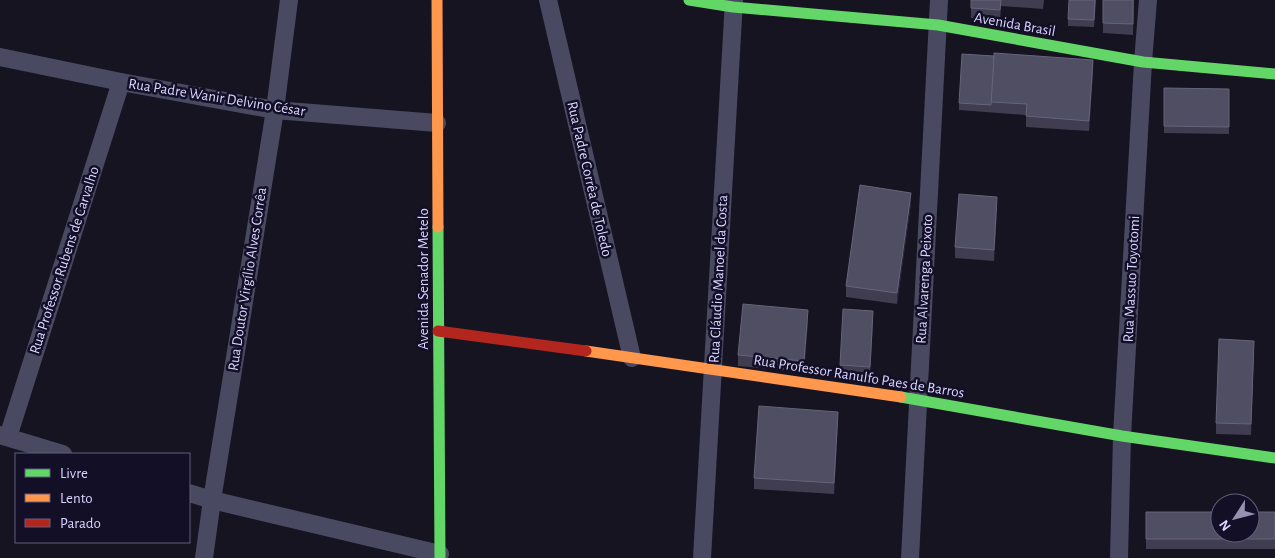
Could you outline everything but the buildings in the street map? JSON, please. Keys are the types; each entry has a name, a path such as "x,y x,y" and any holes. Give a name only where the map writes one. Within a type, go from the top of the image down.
{"street":[{"name":"Rua Doutor Virgílio Alves Corrêa","path":"204,558 275,110 289,0"},
{"name":"Avenida Senador Metelo","path":"437,0 440,556"},
{"name":"Rua Padre Corrêa de Toledo","path":"548,0 632,358"},
{"name":"Avenida Brasil","path":"689,0 734,3 938,25 1144,62 1275,74"},
{"name":"Rua Alvarenga Peixoto","path":"910,558 939,0"},
{"name":"Rua Massuo Toyotomi","path":"1119,558 1122,436 1148,0"},
{"name":"Rua Cláudio Manoel da Costa","path":"702,558 734,3"},
{"name":"Rua Padre Wanir Delvino César","path":"0,57 121,82 275,110 437,123"},
{"name":"Rua Professor Rubens de Carvalho","path":"4,436 121,82"},
{"name":"Rua Professor Ranulfo Paes de Barros","path":"438,331 714,369 918,400 1122,436 1275,458"},
{"path":"4,436 60,453"},
{"path":"190,493 440,556"}],"traffic: fast":[{"path":"689,0 733,7 938,25 1143,62 1275,74"},
{"path":"438,227 440,558"},
{"path":"901,397 1122,436 1275,458"}],"traffic: slow":[{"path":"437,0 438,227"},
{"path":"586,351 901,397"}],"traffic: jam":[{"path":"438,331 586,351"}]}
